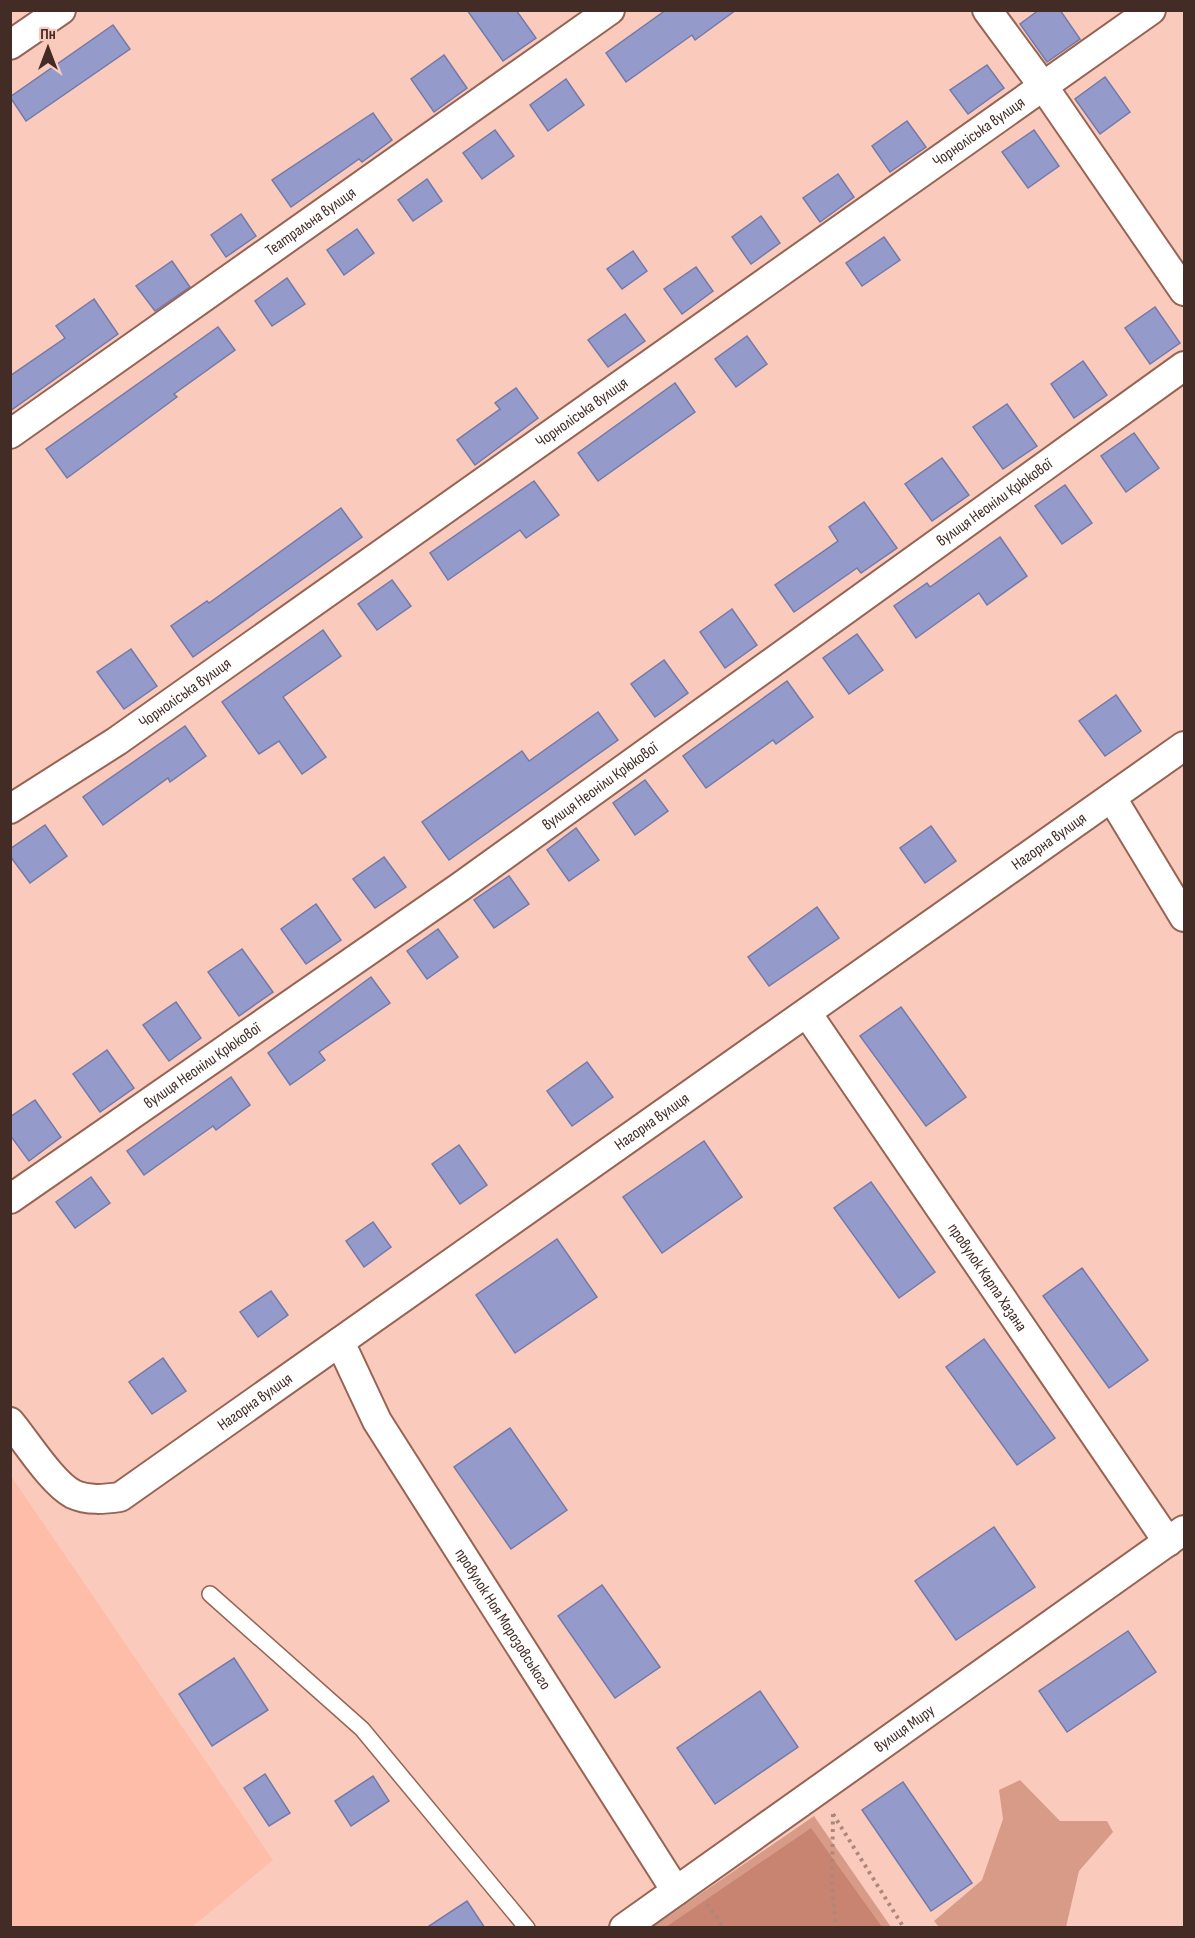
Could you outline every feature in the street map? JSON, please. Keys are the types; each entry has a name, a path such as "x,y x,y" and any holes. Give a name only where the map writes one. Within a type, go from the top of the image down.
{"street":[{"path":"10,45 61,10"},
{"name":"Театральна вулиця","path":"10,434 610,10"},
{"path":"987,10 1043,86 1185,291"},
{"name":"Чорноліська вулиця","path":"10,809 117,741 1151,10"},
{"name":"вулиця Неоніли Крюкової","path":"10,1199 470,880 1185,366"},
{"name":"Нагорна вулиця","path":"10,1422 53,1475 73,1493 96,1500 120,1497 1185,746"},
{"path":"1112,798 1185,917"},
{"name":"провулок Карпа Хазана","path":"807,1013 1176,1536"},
{"name":"провулок Ноя Морозовського","path":"340,1342 377,1421 676,1891"},
{"name":"вулиця Миру","path":"624,1928 1176,1536"}],"lane":[{"path":"210,1594 362,1729 526,1928"}],"path":[{"path":"817,1791 904,1928"},
{"path":"833,1814 832,1886 836,1928"}],"shaded area":[{"path":"11,1476 273,1860 192,1927 11,1927"},
{"path":"1020,1780 1060,1821 1107,1821 1113,1832 1079,1871 1066,1927 939,1927 934,1921 982,1880 1003,1819 999,1790"},
{"path":"814,1816 891,1927 651,1928"},
{"path":"811,1828 882,1927 666,1927"}],"building":[{"path":"467,10 516,10 536,38 503,61"},
{"path":"666,10 736,10 695,40 692,35 626,82 606,53"},
{"path":"1039,10 1060,10 1080,39 1047,62 1020,24"},
{"path":"113,25 130,49 26,121 10,97"},
{"path":"444,55 467,88 434,112 411,79"},
{"path":"987,65 1004,88 968,114 950,90"},
{"path":"1105,77 1130,112 1100,134 1075,99"},
{"path":"566,79 584,105 548,131 530,105"},
{"path":"373,113 392,140 362,162 359,159 291,207 272,180"},
{"path":"907,121 926,147 890,172 872,146"},
{"path":"495,130 514,156 482,179 463,153"},
{"path":"1034,130 1059,166 1028,188 1002,152"},
{"path":"838,174 854,197 820,222 803,198"},
{"path":"427,179 442,201 413,221 398,200"},
{"path":"241,214 256,236 226,257 211,235"},
{"path":"761,216 780,243 751,264 732,237"},
{"path":"357,229 374,253 344,275 327,250"},
{"path":"884,237 900,260 862,286 846,263"},
{"path":"633,251 647,271 622,289 607,269"},
{"path":"172,261 190,287 155,311 136,286"},
{"path":"696,267 713,291 682,314 664,289"},
{"path":"287,278 305,304 272,326 255,301"},
{"path":"94,299 118,334 10,411 10,376 65,338 56,326"},
{"path":"1155,307 1180,343 1150,364 1125,328"},
{"path":"625,314 645,341 608,367 588,340"},
{"path":"218,327 235,350 174,394 177,397 67,478 46,449"},
{"path":"747,336 767,364 736,387 715,359"},
{"path":"1083,361 1107,395 1074,418 1051,384"},
{"path":"675,383 695,412 598,481 578,453"},
{"path":"516,388 538,418 475,465 457,440 500,409 495,403"},
{"path":"1007,404 1037,446 1003,469 973,427"},
{"path":"1134,433 1159,468 1126,492 1101,456"},
{"path":"942,458 969,495 932,521 905,484"},
{"path":"534,481 559,515 526,538 520,530 448,580 430,553"},
{"path":"1065,485 1092,523 1062,544 1035,506"},
{"path":"864,502 897,548 861,573 857,568 794,612 775,585 838,541 829,527"},
{"path":"341,508 362,537 193,657 171,626 207,601 209,603"},
{"path":"1000,537 1027,576 987,605 979,593 916,638 894,606 927,583 930,587"},
{"path":"392,580 411,606 377,630 358,604"},
{"path":"732,609 757,645 725,668 700,632"},
{"path":"323,630 341,656 283,697 326,757 302,774 279,741 259,754 222,702"},
{"path":"857,634 883,670 849,694 823,658"},
{"path":"131,649 157,686 124,709 97,672"},
{"path":"664,660 688,693 655,717 631,684"},
{"path":"787,681 813,717 776,744 773,740 706,788 683,756"},
{"path":"1116,695 1141,731 1105,756 1079,721"},
{"path":"598,712 618,740 449,860 422,822 522,751 529,761"},
{"path":"185,726 206,756 170,782 168,778 103,825 83,797"},
{"path":"645,780 668,811 635,835 613,803"},
{"path":"45,825 67,856 30,883 10,856 10,849"},
{"path":"931,826 956,861 925,883 900,848"},
{"path":"576,828 599,860 569,881 547,850"},
{"path":"384,857 406,887 375,908 353,879"},
{"path":"509,876 529,904 494,928 474,900"},
{"path":"316,904 341,940 306,964 281,929"},
{"path":"817,907 839,938 769,986 748,957"},
{"path":"438,929 458,957 427,979 407,951"},
{"path":"242,949 273,992 239,1016 208,972"},
{"path":"371,977 390,1003 319,1052 325,1060 290,1085 268,1053"},
{"path":"176,1002 201,1038 169,1061 143,1025"},
{"path":"901,1007 966,1097 926,1126 860,1036"},
{"path":"107,1050 134,1088 100,1112 73,1074"},
{"path":"587,1062 613,1097 572,1126 547,1091"},
{"path":"231,1077 250,1105 216,1130 213,1126 144,1175 127,1151"},
{"path":"35,1100 61,1137 29,1161 10,1135 10,1117"},
{"path":"704,1141 742,1197 662,1253 623,1197"},
{"path":"459,1145 487,1185 460,1204 432,1164"},
{"path":"91,1177 110,1203 75,1228 56,1202"},
{"path":"871,1182 935,1272 899,1298 834,1208"},
{"path":"373,1222 391,1247 364,1267 346,1241"},
{"path":"557,1239 597,1297 515,1353 476,1295"},
{"path":"1082,1268 1148,1360 1109,1388 1043,1296"},
{"path":"271,1291 288,1315 258,1337 240,1312"},
{"path":"984,1339 1055,1438 1017,1465 946,1367"},
{"path":"163,1358 186,1391 152,1414 129,1382"},
{"path":"510,1428 567,1510 511,1549 454,1467"},
{"path":"994,1527 1035,1587 956,1640 915,1581"},
{"path":"602,1585 660,1667 615,1698 558,1616"},
{"path":"1128,1631 1156,1672 1067,1732 1039,1691"},
{"path":"234,1658 268,1710 212,1746 179,1694"},
{"path":"760,1691 798,1747 715,1804 677,1748"},
{"path":"265,1774 290,1813 269,1826 244,1788"},
{"path":"373,1776 389,1801 351,1826 335,1801"},
{"path":"903,1782 972,1883 931,1911 862,1810"},
{"path":"467,1901 485,1928 426,1928"}]}
